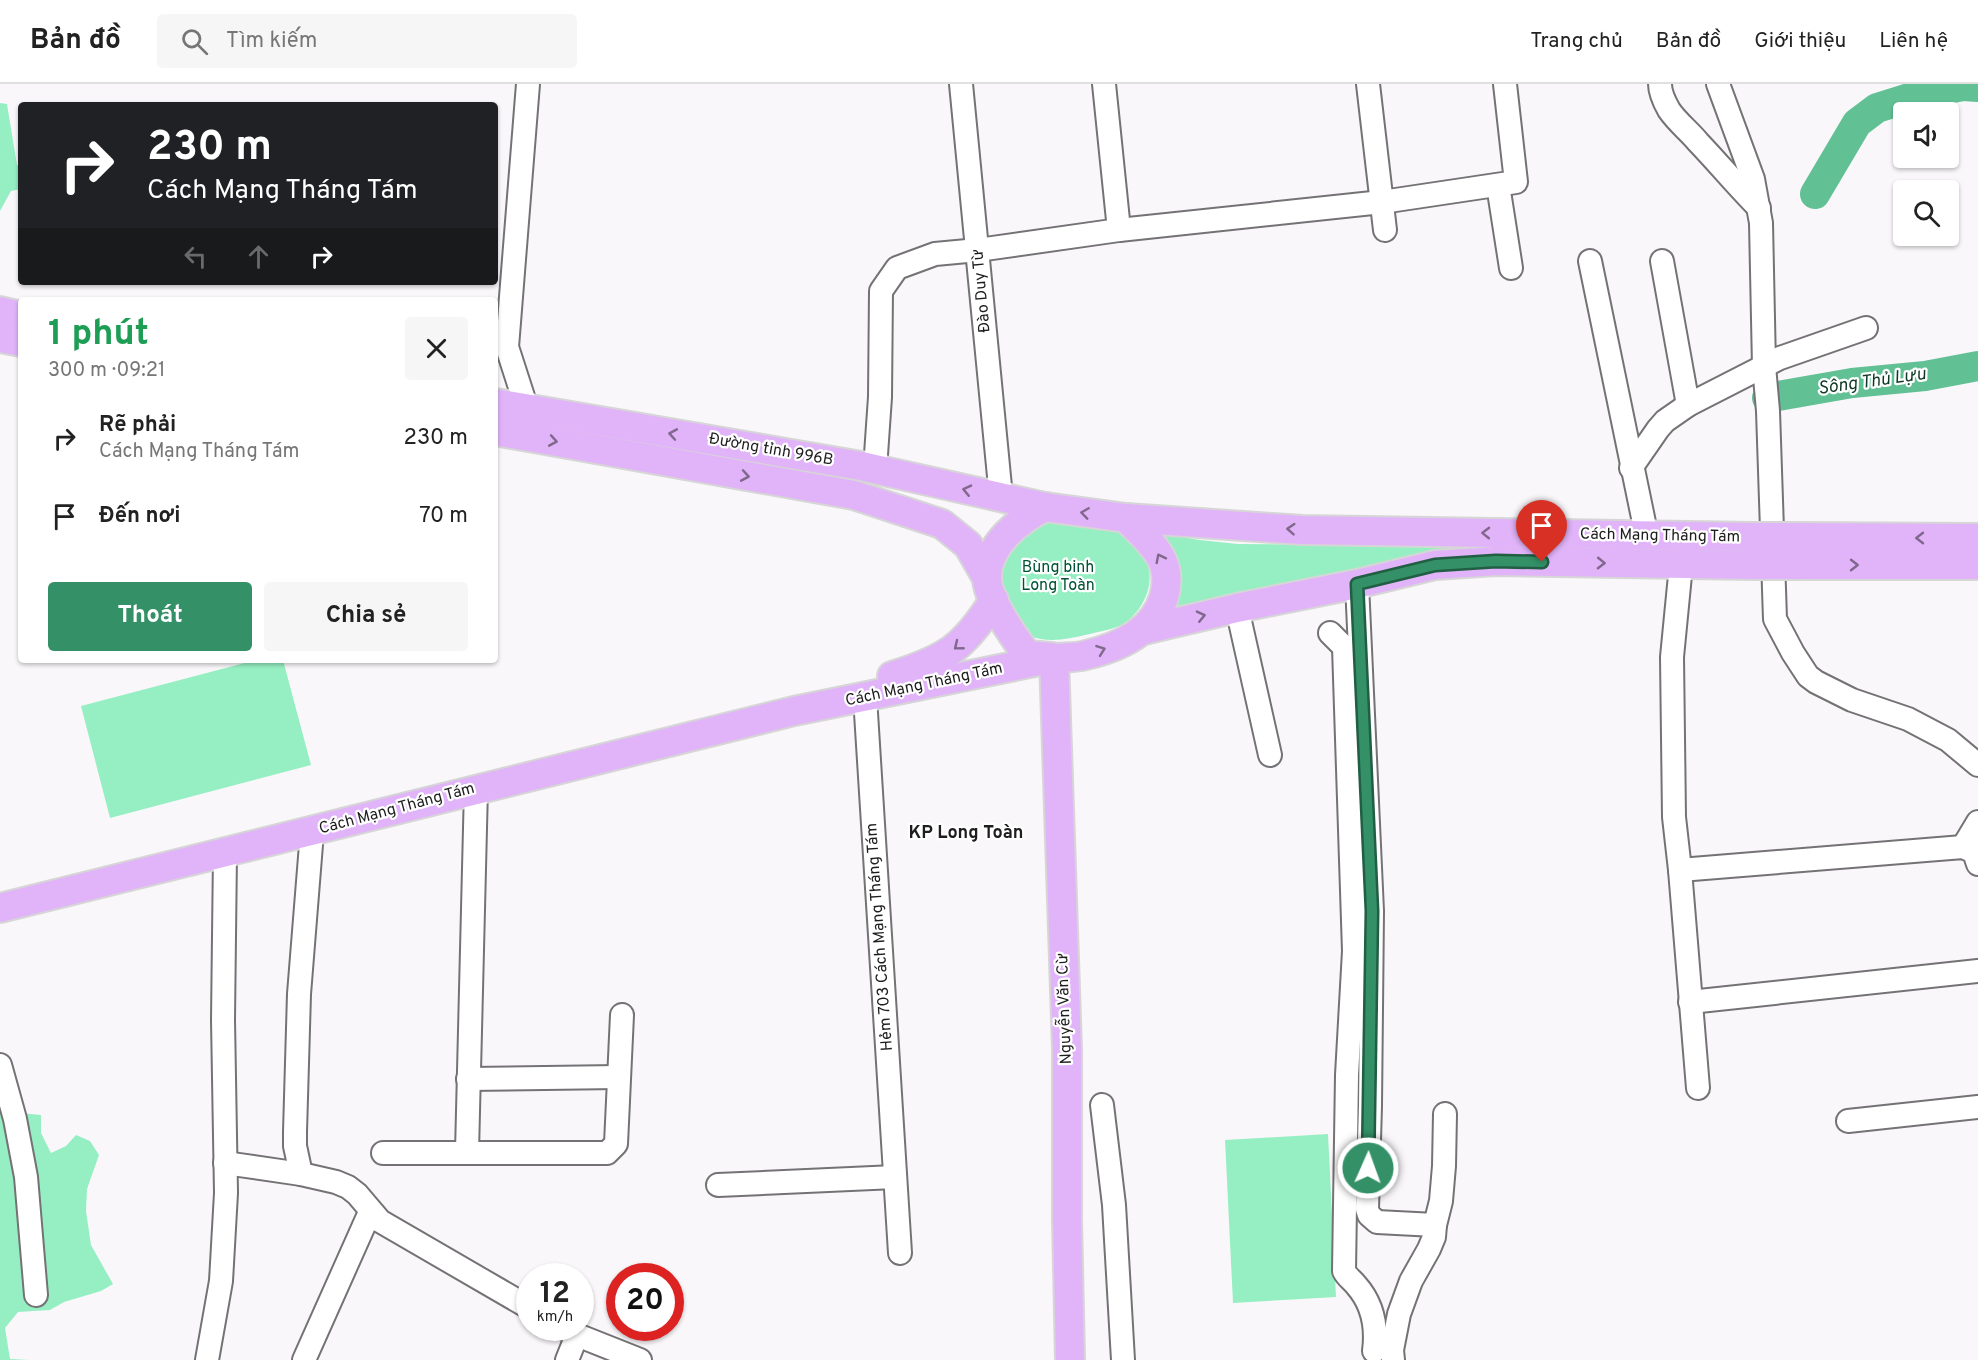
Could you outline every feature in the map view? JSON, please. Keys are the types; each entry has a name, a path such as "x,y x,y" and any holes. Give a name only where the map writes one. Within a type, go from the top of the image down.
{"main road":[{"path":"0,311 18,315"},
{"path":"0,338 18,341"},
{"name":"Đường tỉnh 996B","path":"498,404 868,467 1045,507"},
{"name":"Đường tỉnh 996B","path":"498,432 854,495 942,524 968,545 991,589"},
{"path":"854,495 868,467"},
{"path":"1045,507 1126,518 1148,540 1161,558 1167,575 1166,592 1160,609 1144,630 1129,639 1085,655 1041,656 1002,618 991,589 989,563 996,548 1010,531 1026,517 1045,507"},
{"name":"Cách Mạng Tháng Tám","path":"1126,518 1302,530 1647,537 1978,538"},
{"name":"Cách Mạng Tháng Tám","path":"1144,630 1435,565 1496,561 1681,565 1978,565"},
{"name":"Cách Mạng Tháng Tám","path":"794,711 853,688 922,667 947,654 967,638 981,621 991,589"},
{"name":"Cách Mạng Tháng Tám","path":"0,908 225,854 476,788 794,711 1041,656"},
{"name":"Nguyễn Văn Cừ","path":"1041,656 1067,1050 1070,1360"}],"street":[{"path":"527,409 507,346 528,84"},
{"name":"Đào Duy Từ","path":"961,84 1001,497"},
{"path":"1104,84 1119,230"},
{"path":"1368,84 1385,230"},
{"path":"868,467 880,397 881,291 897,268 934,254 1119,230 1382,202 1516,182 1505,84"},
{"path":"1660,84 1660,90 1669,110 1728,177 1759,208"},
{"path":"1718,84 1754,179 1761,223 1764,366 1768,411 1775,619 1808,676 1816,682 1852,700 1908,719 1948,740 1978,765"},
{"path":"1498,185 1511,268"},
{"path":"1590,261 1647,537"},
{"path":"1662,261 1688,405"},
{"path":"1631,468 1658,429 1670,416 1688,405 1780,358 1866,328"},
{"path":"1681,565 1672,657 1674,817 1698,1088"},
{"path":"1357,584 1372,911 1367,1209 1369,1215 1377,1222 1435,1225"},
{"path":"1237,608 1270,755"},
{"path":"1330,633 1344,647 1354,941 1347,1075 1344,1271 1357,1286 1375,1319 1376,1336 1384,1356 1392,1350 1399,1314 1411,1281 1434,1237 1441,1201 1445,1113"},
{"name":"Hẻm 703 Cách Mạng Tháng Tám","path":"865,697 900,1253"},
{"path":"467,1152 476,788"},
{"path":"1963,847 1978,822"},
{"path":"301,1174 295,1146 299,994 312,832"},
{"path":"1680,870 1963,847 1974,852 1978,864"},
{"path":"207,1360 221,1281 226,1194 223,1020 225,854"},
{"path":"1690,1002 1978,971"},
{"path":"383,1154 607,1153 616,1144 622,1015"},
{"path":"0,1065 15,1119 26,1177 36,1295"},
{"path":"468,1079 618,1077"},
{"path":"1102,1105 1114,1204 1123,1360"},
{"path":"1848,1121 1978,1107"},
{"path":"225,1163 301,1174 348,1187 380,1221 424,1249 516,1300"},
{"path":"718,1185 896,1177"},
{"path":"304,1360 370,1212"},
{"path":"567,1360 570,1341"},
{"path":"594,1341 640,1360"}],"green space":[{"path":"0,103 7,104 18,166 18,190 11,191 0,211"},
{"name":"Bùng binh Long Toàn","path":"1034,520 1121,527 1141,553 1147,564 1150,578 1144,601 1128,621 1114,628 1074,638 1050,640 1026,635 993,569"},
{"path":"1158,533 1238,544 1442,546 1533,551 1532,556 1164,617"},
{"path":"245,663 284,663 311,765 110,818 81,706"},
{"path":"0,1111 41,1115 41,1133 51,1153 66,1146 76,1135 90,1141 99,1155 87,1189 86,1211 91,1245 113,1284 101,1291 64,1302 50,1310 18,1312 5,1328 10,1359 29,1360 0,1360"},
{"path":"1328,1134 1336,1297 1233,1303 1225,1140"}],"waterway":[{"name":"Sông Thủ Lựu","path":"1815,194 1857,123 1877,108 1922,94 1963,86 1978,87"},
{"name":"Sông Thủ Lựu","path":"1767,398 1852,383 1925,376 1978,366"}],"district":[{"name":"KP Long Toàn","path":"966,833"}],"route":[{"path":"1368,1168 1372,911 1357,584 1435,565 1496,561 1542,562"}]}
